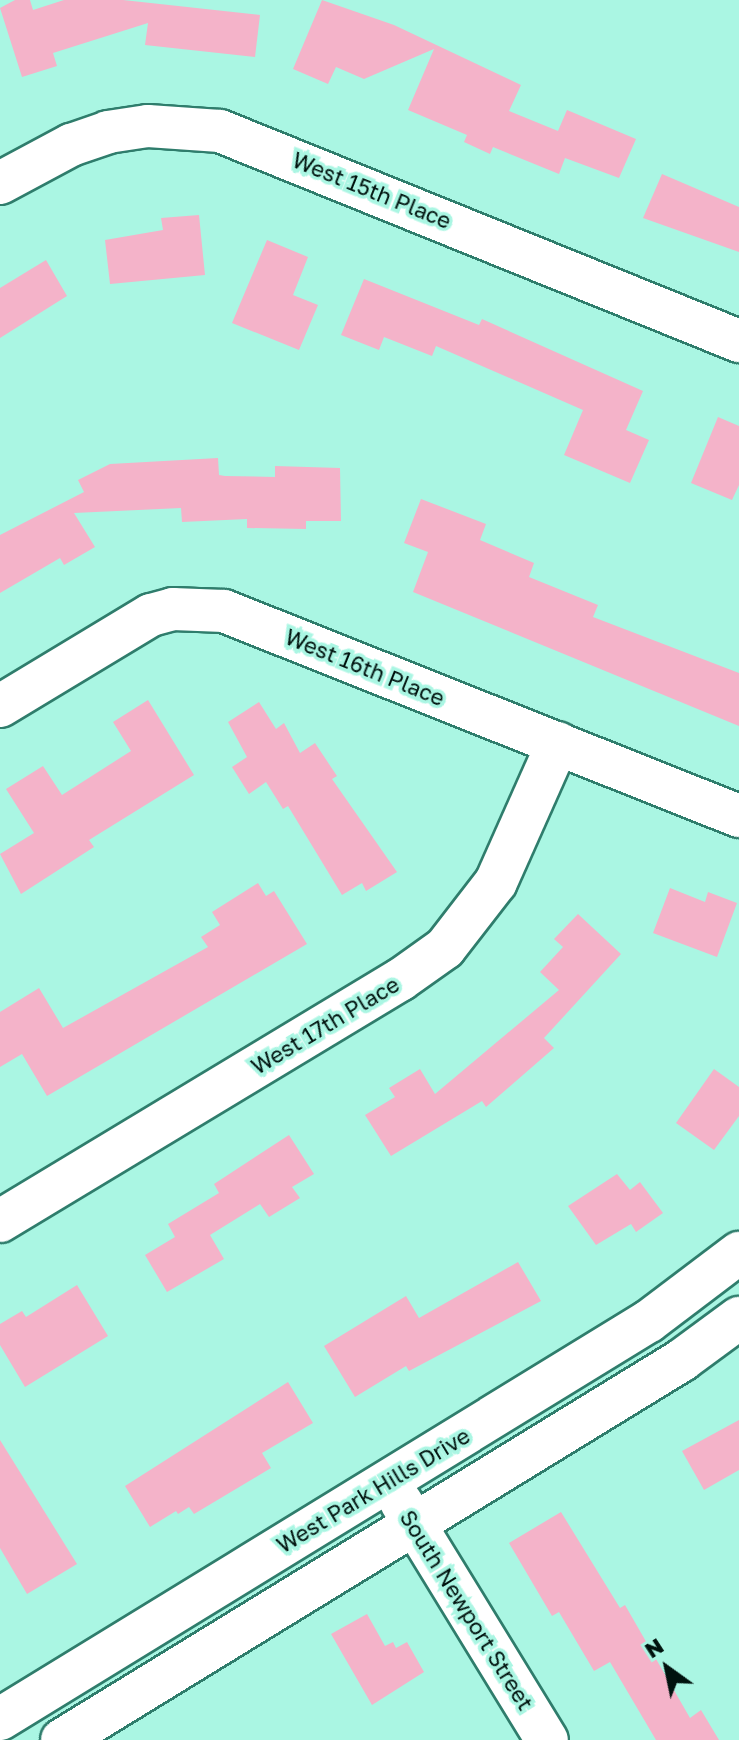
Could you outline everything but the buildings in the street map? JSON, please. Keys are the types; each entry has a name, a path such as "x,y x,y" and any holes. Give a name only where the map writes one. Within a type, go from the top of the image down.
{"street":[{"name":"West 15th Place","path":"0,183 71,145 108,132 148,126 220,131 739,341"},
{"name":"West 16th Place","path":"0,706 151,615 198,608 224,611 739,816"},
{"name":"West 17th Place","path":"0,1221 400,980 445,948 496,882 558,743"},
{"name":"West Park Hills Drive","path":"7,1720 693,1292 739,1253"},
{"path":"62,1740 682,1360 739,1318"},
{"name":"South Newport Street","path":"388,1481 547,1740"}]}
